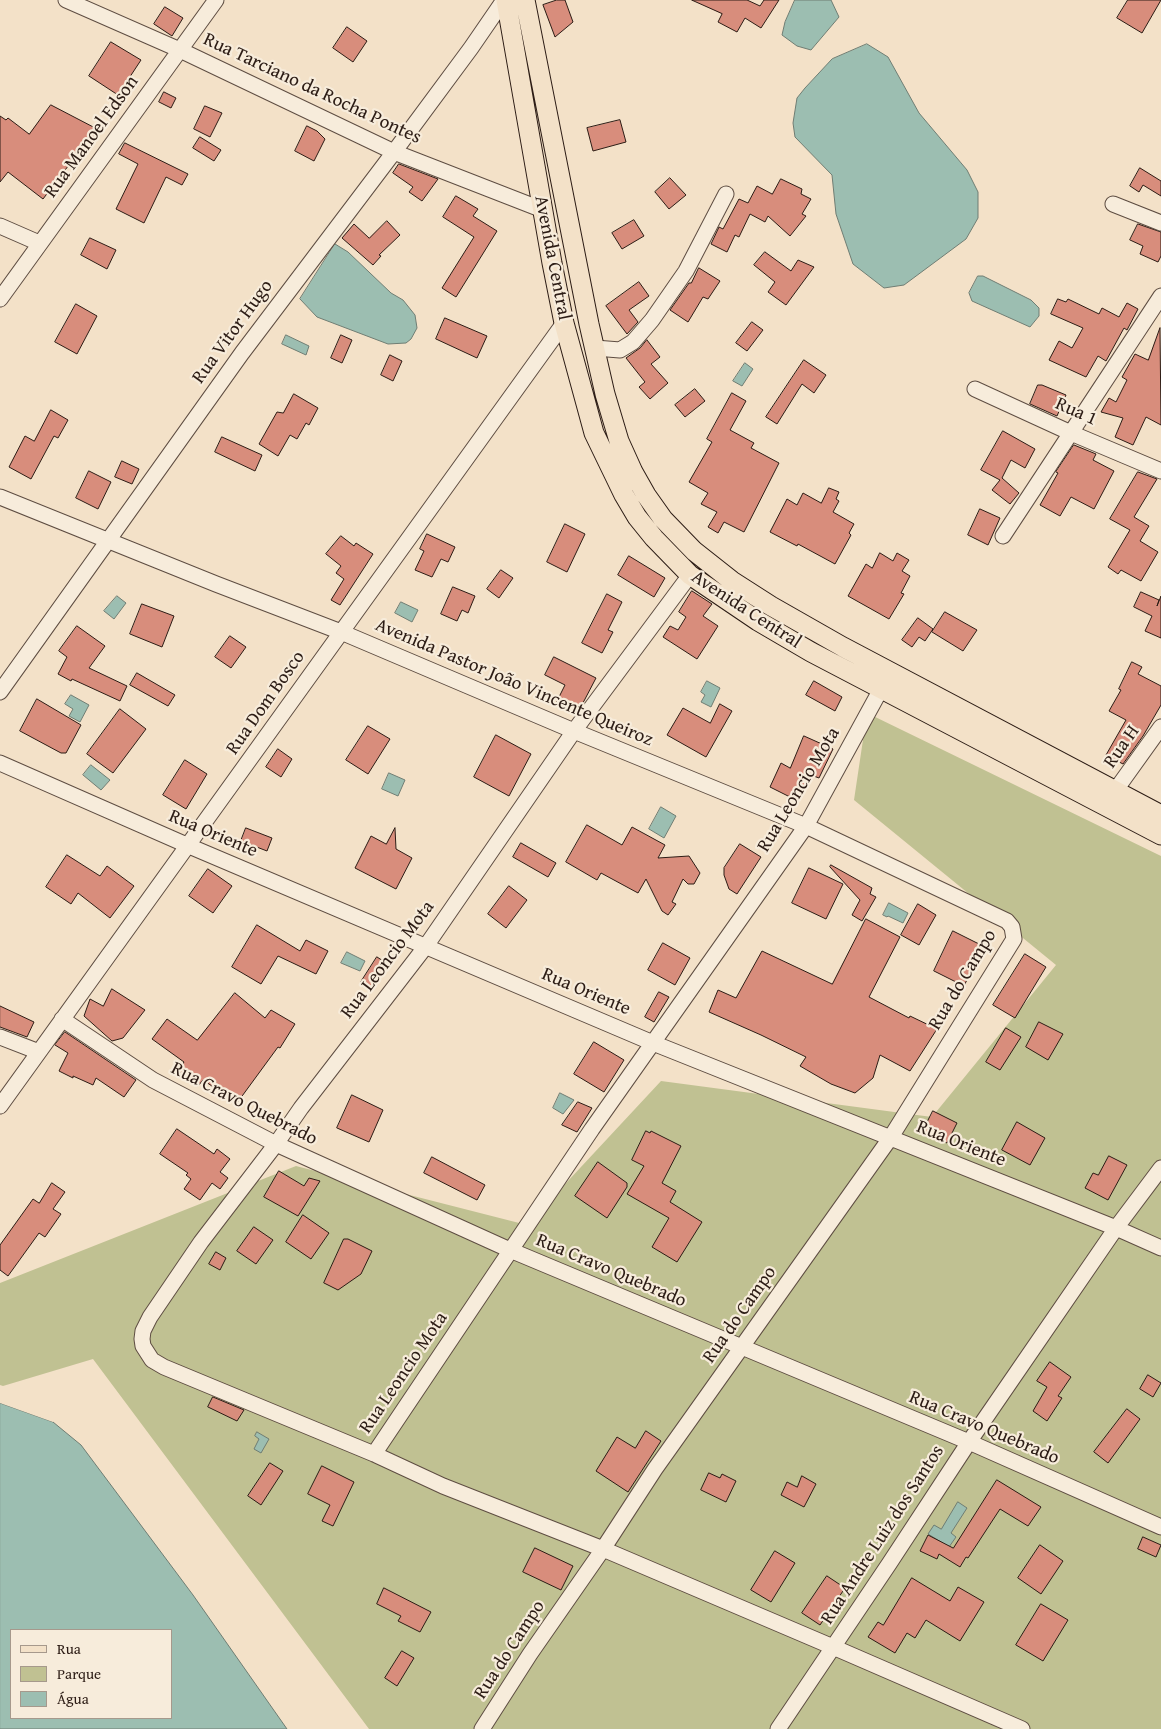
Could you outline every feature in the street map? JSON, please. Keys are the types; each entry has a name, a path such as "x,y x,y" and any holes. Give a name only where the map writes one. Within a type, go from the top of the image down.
{"main road":[{"name":"Avenida Central","path":"505,0 564,323 594,433 624,495 637,517 654,538 690,575 758,622 881,689 1161,834"},
{"name":"Avenida Central","path":"525,0 605,394 619,441 633,472 663,519 694,551 732,581 787,615 843,647 1161,816"}],"street":[{"name":"Rua Tarciano da Rocha Pontes","path":"66,0 180,50 394,152 543,210"},
{"name":"Rua Manoel Edson","path":"0,299 216,0"},
{"name":"Rua Vitor Hugo","path":"0,692 242,353 394,152 505,0"},
{"path":"595,348 620,350 633,342 646,328 686,271 726,194"},
{"path":"1112,204 1161,223"},
{"path":"0,226 39,243"},
{"path":"1003,536 1161,296"},
{"name":"Rua Dom Bosco","path":"0,1106 564,323"},
{"name":"Rua 1","path":"975,389 1071,433 1161,471"},
{"name":"Avenida Pastor João Vincente Queiroz","path":"0,497 341,632 574,731 806,826 1007,921"},
{"name":"Rua Leoncio Mota","path":"690,575 574,731 426,946 201,1242 150,1317 143,1331 143,1346 152,1360 164,1367 374,1454 592,1128 806,826 881,689"},
{"name":"Rua H","path":"1116,791 1161,727"},
{"name":"Rua Oriente","path":"0,763 189,846 653,1043 891,1137 1161,1248"},
{"name":"Rua do Campo","path":"482,1729 530,1654 603,1549 655,1469 891,1137 1014,939 1012,927 1007,921"},
{"name":"Rua Cravo Quebrado","path":"62,1019 153,1080 276,1144 510,1250 968,1442 1161,1527"},
{"path":"0,1037 39,1052"},
{"name":"Rua Andre Luiz dos Santos","path":"778,1729 890,1564 968,1442 1116,1228 1161,1168"},
{"path":"374,1454 443,1486 603,1549 1022,1729"}],"green space":[{"path":"867,713 1161,856 1161,1729 369,1729 93,1359 3,1386 0,1385 0,1283 296,1166 527,1225 661,1081 932,1117 1056,965 854,800"}],"water":[{"path":"795,0 831,0 839,17 811,50 797,46 782,35 785,22"},
{"path":"867,44 888,57 919,113 967,170 978,192 978,218 966,239 904,285 884,288 853,264 836,214 832,175 795,137 793,123 797,98 832,59"},
{"path":"335,244 348,252 391,293 403,300 415,315 417,328 411,339 406,343 388,344 317,317 300,299"},
{"path":"978,276 983,276 1031,300 1039,308 1039,316 1030,327 972,301 969,293"},
{"path":"286,335 309,346 306,355 282,344"},
{"path":"745,363 753,369 742,386 733,381"},
{"path":"117,596 126,603 114,619 104,611"},
{"path":"401,602 418,610 412,622 395,613"},
{"path":"707,681 720,688 711,707 701,702 705,695 701,692"},
{"path":"71,695 89,705 80,722 69,716 73,709 65,704"},
{"path":"91,765 110,780 101,790 83,775"},
{"path":"389,773 405,780 398,796 382,789"},
{"path":"661,807 676,816 664,838 649,829"},
{"path":"889,903 908,913 903,923 883,915"},
{"path":"347,952 365,961 360,971 341,963"},
{"path":"560,1093 574,1100 563,1114 553,1108"},
{"path":"0,1403 53,1422 81,1445 193,1595 287,1729 0,1729"},
{"path":"257,1432 269,1439 261,1453 254,1449 259,1439 255,1436"},
{"path":"958,1502 967,1508 951,1533 956,1537 949,1547 928,1534 934,1525 941,1529"}],"pier":[{"path":"0,1400 53,1419 53,1422 0,1403"}],"building":[{"path":"557,0 565,0 573,22 555,37 543,5"},
{"path":"692,0 747,0 760,6 764,0 779,0 761,28 745,18 737,32 718,22 722,14"},
{"path":"1128,0 1161,0 1142,33 1117,18"},
{"path":"165,7 183,18 172,36 154,24"},
{"path":"347,27 367,41 353,62 333,48"},
{"path":"111,42 141,60 118,95 89,76"},
{"path":"164,92 176,98 171,108 159,102"},
{"path":"51,105 99,130 78,159 75,157 43,199 8,172 0,182 0,116 6,120 8,118 29,134"},
{"path":"205,106 222,113 210,137 194,129"},
{"path":"620,120 626,142 593,151 587,128"},
{"path":"307,126 317,131 325,139 314,161 295,151"},
{"path":"200,137 221,150 214,161 193,148"},
{"path":"125,143 188,174 182,185 166,177 144,223 116,209 138,164 119,154"},
{"path":"399,164 438,179 422,201 409,192 413,187 393,173"},
{"path":"1140,168 1161,181 1161,196 1143,185 1139,192 1130,186"},
{"path":"670,178 686,195 669,209 655,192"},
{"path":"781,179 802,189 801,194 811,199 802,214 806,216 790,236 768,216 765,222 750,214 739,237 735,235 727,252 711,244 719,227 723,229 739,199 748,203 757,186 772,194"},
{"path":"456,196 478,209 473,216 497,231 456,297 442,288 474,237 443,217"},
{"path":"634,220 644,236 622,249 612,233"},
{"path":"387,221 400,235 379,255 381,256 373,265 342,238 354,224 369,238"},
{"path":"1138,224 1161,232 1161,256 1158,262 1140,254 1143,246 1130,240"},
{"path":"90,238 116,250 107,269 81,255"},
{"path":"765,252 791,271 798,260 814,267 786,305 768,292 775,282 754,265"},
{"path":"699,268 720,281 708,299 703,297 688,322 670,310 689,283 691,283"},
{"path":"639,282 649,296 629,310 638,322 627,334 606,306"},
{"path":"1058,299 1066,302 1068,299 1099,314 1102,308 1119,317 1127,303 1138,309 1127,330 1124,328 1106,361 1098,356 1086,377 1049,360 1059,341 1072,348 1083,328 1051,314"},
{"path":"76,304 97,316 77,354 55,342"},
{"path":"445,318 487,336 477,358 436,339"},
{"path":"752,322 763,330 747,351 736,343"},
{"path":"1160,328 1161,425 1146,417 1133,445 1115,437 1123,418 1101,412 1109,398 1116,402 1127,380 1122,377 1135,354 1148,360"},
{"path":"341,335 352,340 342,363 331,358"},
{"path":"647,340 660,357 651,364 668,383 650,399 639,387 645,382 626,358 640,348"},
{"path":"390,355 402,361 393,381 381,375"},
{"path":"804,360 826,375 814,393 802,384 777,424 766,417"},
{"path":"1038,385 1066,395 1057,416 1030,404"},
{"path":"695,389 705,401 685,417 675,405"},
{"path":"732,393 746,401 730,430 754,443 751,448 779,463 744,532 724,522 718,533 708,527 717,512 701,504 708,493 689,482 712,442 707,439"},
{"path":"294,394 318,408 309,425 306,423 297,439 290,435 278,456 259,444 277,412 283,413"},
{"path":"51,410 68,420 58,438 54,436 31,479 9,467 25,436 34,441"},
{"path":"1003,431 1035,449 1025,468 1011,460 1002,478 1019,493 1010,504 992,490 1000,480 981,470"},
{"path":"222,437 262,455 255,471 215,452"},
{"path":"1074,445 1096,454 1093,460 1114,471 1094,509 1071,497 1060,516 1040,505 1058,473 1056,472"},
{"path":"122,461 139,469 132,484 115,477"},
{"path":"89,471 111,482 98,509 76,498"},
{"path":"1138,472 1157,479 1134,517 1149,526 1140,541 1158,552 1141,581 1121,570 1118,574 1108,567 1130,530 1110,519"},
{"path":"829,488 839,492 836,499 839,501 833,512 854,524 849,533 851,535 835,564 798,544 797,546 770,532 787,499 797,505 803,493 821,503"},
{"path":"980,509 1000,518 988,545 968,535"},
{"path":"565,524 585,534 567,572 547,562"},
{"path":"427,534 455,547 448,562 441,559 432,577 415,570 424,551 420,549"},
{"path":"341,536 354,546 356,543 373,554 340,605 331,600 344,579 336,573 341,566 326,554"},
{"path":"880,553 893,561 897,553 909,560 902,571 910,576 901,593 904,594 889,619 848,596 866,564 872,568"},
{"path":"629,556 665,578 654,597 618,575"},
{"path":"501,570 513,578 499,598 487,589"},
{"path":"453,587 475,596 468,613 462,610 457,621 441,614"},
{"path":"692,591 712,604 703,616 718,626 697,659 663,637 670,626 678,630 686,617 679,612"},
{"path":"1141,592 1159,600 1157,606 1161,596 1161,638 1145,631 1152,616 1134,607"},
{"path":"607,594 622,602 608,630 613,632 602,653 582,643"},
{"path":"142,604 174,616 162,647 130,634"},
{"path":"945,612 977,630 963,651 932,632"},
{"path":"918,618 933,629 925,641 919,637 912,647 902,640"},
{"path":"77,626 105,646 89,668 127,686 120,701 58,674 67,657 59,651"},
{"path":"230,636 246,647 231,668 215,657"},
{"path":"554,657 596,678 574,715 555,705 565,685 545,675"},
{"path":"1132,662 1142,667 1138,674 1161,686 1161,705 1143,736 1123,764 1106,755 1126,720 1109,711 1121,690 1119,689"},
{"path":"137,673 175,695 168,706 130,685"},
{"path":"814,681 842,697 835,711 806,695"},
{"path":"37,699 81,725 66,753 61,753 20,731"},
{"path":"720,704 732,711 706,757 667,735 683,708 710,723"},
{"path":"120,709 146,729 113,773 87,754"},
{"path":"368,726 390,739 368,774 346,760"},
{"path":"496,735 531,754 509,796 474,777"},
{"path":"804,736 833,749 819,778 811,775 798,801 770,787 781,763 790,768"},
{"path":"278,749 292,759 281,777 266,767"},
{"path":"185,760 207,774 186,809 163,795"},
{"path":"587,825 622,845 632,827 665,845 658,858 689,856 700,873 694,884 688,884 683,879 672,902 676,904 668,915 662,911 646,879 638,893 601,873 597,880 566,862"},
{"path":"246,828 272,838 267,851 241,841"},
{"path":"395,828 396,849 412,858 396,889 355,868 371,836 386,844"},
{"path":"521,843 556,863 548,877 513,857"},
{"path":"740,844 761,857 737,894 729,889 724,875 724,868"},
{"path":"67,855 100,876 107,866 134,886 110,918 78,893 71,904 46,887"},
{"path":"831,865 872,888 870,894 876,897 862,921 852,915 860,900 830,867"},
{"path":"809,868 843,884 826,919 792,903"},
{"path":"208,869 232,886 213,913 189,896"},
{"path":"509,886 527,900 506,928 488,914"},
{"path":"918,904 936,915 919,945 901,935"},
{"path":"866,919 900,937 869,997 909,1018 910,1016 937,1029 910,1071 880,1055 873,1078 855,1093 831,1084 800,1066 806,1057 709,1012 718,990 736,998 762,951 832,984"},
{"path":"257,925 300,951 306,940 328,951 316,974 278,956 261,984 232,967"},
{"path":"953,931 983,946 964,986 934,971"},
{"path":"663,943 690,958 675,985 648,970"},
{"path":"1025,954 1046,967 1015,1018 993,1005"},
{"path":"377,957 388,964 373,989 361,982"},
{"path":"112,989 145,1010 123,1038 112,1041 84,1016 90,999 103,1006"},
{"path":"659,992 669,997 654,1022 645,1017"},
{"path":"235,993 265,1018 271,1010 295,1024 280,1048 278,1047 237,1103 203,1080 198,1086 178,1071 184,1062 152,1039 167,1019 197,1040"},
{"path":"0,1006 34,1022 27,1037 0,1027"},
{"path":"1039,1022 1063,1034 1048,1060 1026,1047"},
{"path":"1006,1028 1021,1037 1000,1070 986,1062"},
{"path":"65,1032 136,1080 124,1097 96,1078 93,1085 59,1071 68,1053 55,1045"},
{"path":"594,1042 624,1060 604,1092 574,1074"},
{"path":"352,1095 383,1110 369,1142 337,1128"},
{"path":"578,1102 592,1108 577,1132 562,1125"},
{"path":"933,1111 957,1123 947,1143 923,1131"},
{"path":"1017,1122 1045,1138 1030,1165 1002,1150"},
{"path":"177,1129 214,1154 217,1149 230,1159 220,1172 228,1178 220,1189 212,1183 200,1200 184,1189 191,1179 186,1175 188,1173 160,1154"},
{"path":"646,1131 650,1133 651,1131 681,1146 662,1183 676,1191 670,1202 702,1222 677,1262 652,1247 669,1218 627,1194 644,1166 632,1160"},
{"path":"1109,1156 1127,1165 1108,1200 1085,1188 1093,1173 1098,1175"},
{"path":"432,1157 485,1185 477,1200 424,1173"},
{"path":"598,1162 627,1183 627,1187 607,1218 575,1196"},
{"path":"279,1171 304,1186 309,1178 320,1181 298,1216 264,1197"},
{"path":"52,1183 65,1192 53,1209 61,1214 45,1237 39,1233 8,1276 0,1270 0,1245 33,1199 39,1203"},
{"path":"303,1215 329,1233 311,1259 286,1242"},
{"path":"254,1227 273,1240 256,1264 237,1251"},
{"path":"344,1239 348,1239 372,1251 361,1274 338,1290 324,1283"},
{"path":"216,1252 226,1258 220,1270 209,1264"},
{"path":"1050,1362 1071,1377 1058,1396 1062,1398 1047,1421 1033,1411 1047,1387 1037,1381"},
{"path":"1148,1375 1161,1383 1153,1397 1140,1389"},
{"path":"213,1397 244,1410 237,1421 208,1407"},
{"path":"1127,1409 1140,1419 1108,1463 1094,1452"},
{"path":"646,1431 661,1441 628,1492 596,1471 617,1437 635,1448"},
{"path":"270,1463 283,1471 261,1505 248,1496"},
{"path":"322,1466 354,1482 333,1526 322,1521 330,1505 308,1494"},
{"path":"709,1473 720,1478 722,1474 736,1481 726,1502 701,1490"},
{"path":"802,1476 816,1484 804,1507 781,1495 787,1482 797,1487"},
{"path":"997,1480 1041,1507 1028,1526 1000,1509 960,1567 939,1554 937,1559 920,1551 928,1535 953,1548"},
{"path":"1143,1537 1161,1545 1156,1557 1138,1549"},
{"path":"1040,1545 1063,1561 1041,1594 1018,1578"},
{"path":"535,1548 573,1566 561,1590 523,1572"},
{"path":"775,1551 795,1563 771,1602 751,1590"},
{"path":"827,1576 845,1588 820,1625 802,1613"},
{"path":"912,1578 950,1601 958,1587 984,1602 960,1641 926,1620 915,1638 907,1633 895,1653 868,1637 878,1622 883,1625"},
{"path":"384,1588 431,1612 420,1632 398,1621 401,1616 377,1604"},
{"path":"1041,1604 1068,1620 1043,1661 1016,1645"},
{"path":"402,1651 414,1658 397,1686 385,1678"}]}
